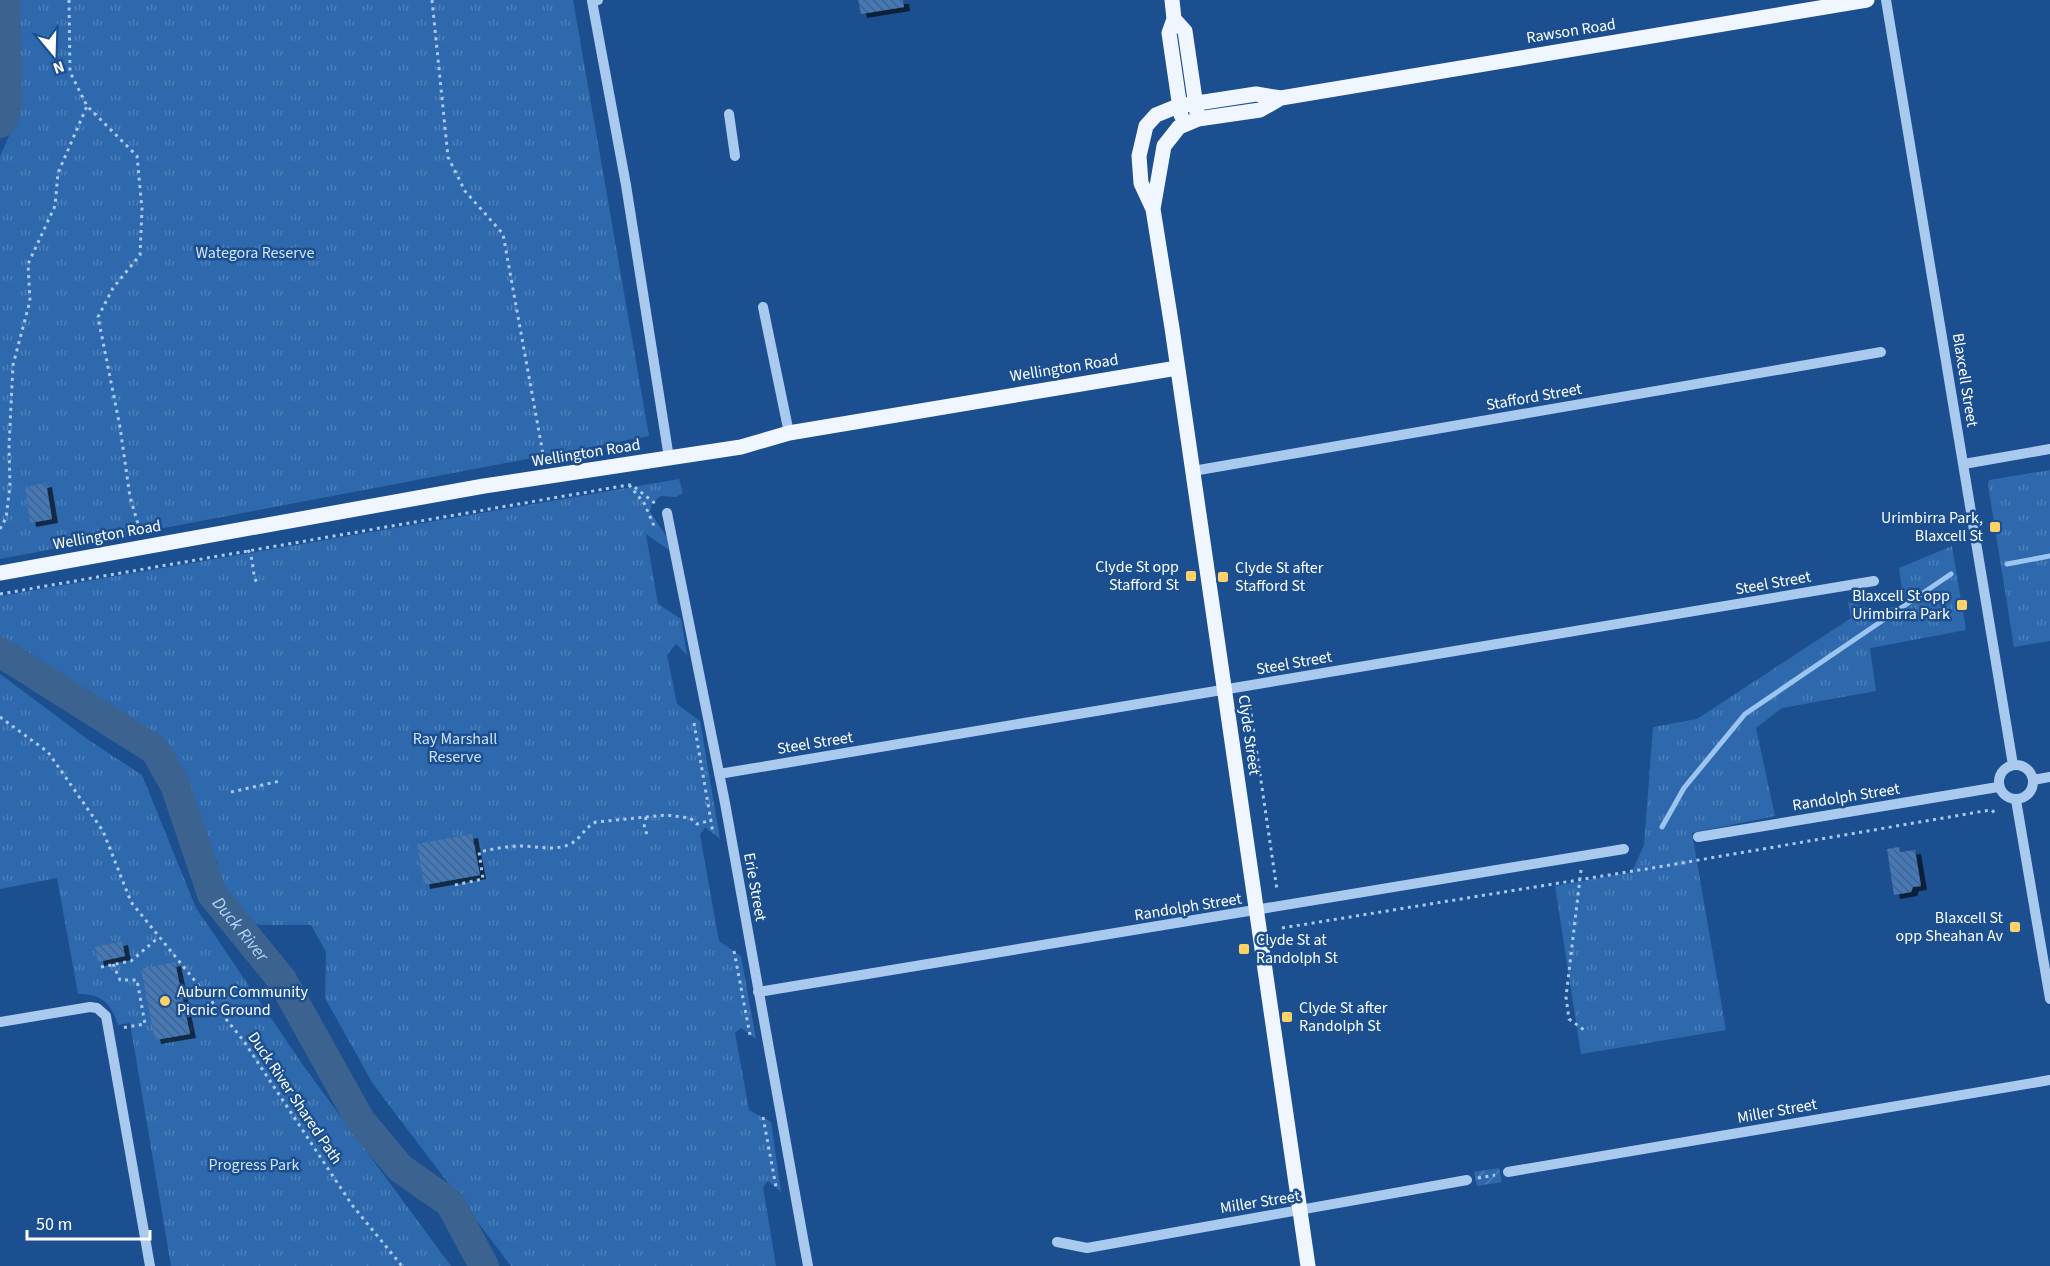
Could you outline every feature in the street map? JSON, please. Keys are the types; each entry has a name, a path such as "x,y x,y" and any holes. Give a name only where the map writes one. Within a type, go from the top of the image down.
{"main road":[{"path":"1172,0 1174,18 1169,33 1178,106 1191,122"},
{"name":"Rawson Road","path":"1178,106 1256,94 1281,98 1867,0"},
{"path":"1174,18 1185,31 1196,103 1191,122"},
{"name":"Rawson Road","path":"1191,122 1260,110 1281,98"},
{"name":"Clyde Street","path":"1178,106 1156,115 1146,126 1139,156 1141,183 1153,209 1308,1266"},
{"name":"Clyde Street","path":"1153,209 1164,146 1191,122"},
{"name":"Wellington Road","path":"0,573 484,486 741,447 789,433 1177,368"}],"street":[{"path":"598,0 592,1 626,185 669,458"},
{"name":"Blaxcell Street","path":"1886,0 2013,765"},
{"path":"729,114 735,156"},
{"path":"763,307 789,433"},
{"name":"Stafford Street","path":"1193,471 1881,352"},
{"path":"1964,464 2050,449"},
{"name":"Erie Street","path":"668,513 719,774 808,1266"},
{"name":"Steel Street","path":"719,774 1874,581"},
{"path":"2013,765 2028,770 2033,780 2031,791 2016,800 2005,796 1998,787 2001,773 2013,765"},
{"path":"2033,780 2050,777"},
{"name":"Randolph Street","path":"1698,837 1998,787"},
{"path":"2016,800 2049,991"},
{"name":"Randolph Street","path":"758,992 1624,849"},
{"path":"0,1022 81,1008 97,1008 103,1011 110,1029 150,1266"},
{"name":"Miller Street","path":"1508,1172 2050,1080"},
{"name":"Miller Street","path":"1057,1242 1087,1248 1467,1180"}],"path":[{"path":"69,0 70,72 87,106 137,156 142,209 140,255 113,288 98,317 120,427 130,497 146,546"},
{"path":"432,0 448,157 465,191 503,234 543,454"},
{"path":"0,529 6,518 10,486 9,446 13,365 30,301 28,264 55,206 58,173 87,106"},
{"path":"0,594 632,484 668,513"},
{"path":"628,485 644,503 658,535"},
{"path":"248,550 253,558 252,572 256,584"},
{"path":"1249,697 1277,890"},
{"path":"692,716 713,833"},
{"name":"Duck River Shared Path","path":"0,717 48,752 103,831 130,902 243,1040 352,1205 402,1266"},
{"path":"231,792 280,781"},
{"path":"1282,928 1984,811 1992,810 1996,815"},
{"path":"455,885 483,879 479,852 520,846 557,848 576,841 590,825 596,822 682,816 690,818 697,824 712,820"},
{"path":"646,817 644,828 647,834"},
{"path":"1581,856 1566,997 1569,1019 1584,1030"},
{"path":"101,967 131,961 159,937"},
{"path":"734,951 750,1035"},
{"path":"110,1029 145,1024 137,980 120,980 113,964"},
{"path":"763,1117 776,1187"},
{"path":"1467,1180 1508,1172"}],"green space":[{"name":"Wategora Reserve","path":"18,0 573,0 649,436 0,559 0,156 19,114"},
{"path":"2050,470 2050,641 2014,647 1989,480"},
{"name":"Ray Marshall Reserve","path":"679,479 683,493 676,497 661,496 652,503 650,512 666,536 669,550 646,534 658,604 681,619 687,655 676,644 667,655 677,704 700,721 720,839 705,827 700,835 719,941 741,956 756,1039 741,1028 735,1033 749,1110 771,1122 781,1192 768,1181 763,1187 776,1266 511,1266 373,1084 325,998 326,952 311,925 261,925 239,921 222,894 217,879 218,863 163,748 0,643 0,596"},
{"path":"1952,546 1966,630 1870,648 1876,691 1782,708 1756,728 1775,816 1692,833 1726,1030 1581,1054 1555,886 1632,872 1644,845 1653,727 1697,719 1851,618 1848,602 1875,610 1904,605 1899,568"},
{"name":"Progress Park","path":"0,674 90,741 142,775 196,908 305,1068 451,1266 171,1266 130,1023 118,1025 112,1011 104,1001 86,994 78,994 57,878 0,889"},
{"path":"1499,1168 1502,1182 1477,1186 1474,1172"}],"building":[{"path":"858,0 903,0 904,7 861,14"},
{"path":"46,483 52,519 30,523 25,487"},
{"path":"472,834 480,875 424,885 417,844"},
{"path":"1899,847 1900,852 1915,850 1921,886 1913,887 1911,892 1894,895 1887,849"},
{"path":"122,941 125,956 98,962 95,947"},
{"name":"Auburn Community Picnic Ground","path":"175,962 190,1034 155,1040 141,969"}],"waterway":[{"name":"Duck River","path":"0,123 5,114 7,99 5,0"},
{"path":"2007,564 2050,556"},
{"path":"1662,827 1684,788 1745,714 1951,574"},
{"name":"Duck River","path":"0,652 155,750 175,785 212,894 282,980 360,1120 400,1168 450,1203 484,1266"}],"place":[{"name":"Urimbirra Park, Blaxcell St","path":"1995,527"},
{"name":"Clyde St opp Stafford St","path":"1191,576"},
{"name":"Clyde St after Stafford St","path":"1223,577"},
{"name":"Blaxcell St opp Urimbirra Park","path":"1962,605"},
{"name":"Blaxcell St opp Sheahan Av","path":"2015,927"},
{"name":"Clyde St at Randolph St","path":"1244,949"},
{"name":"Auburn Community Picnic Ground","path":"165,1001"},
{"name":"Clyde St after Randolph St","path":"1287,1017"}]}
